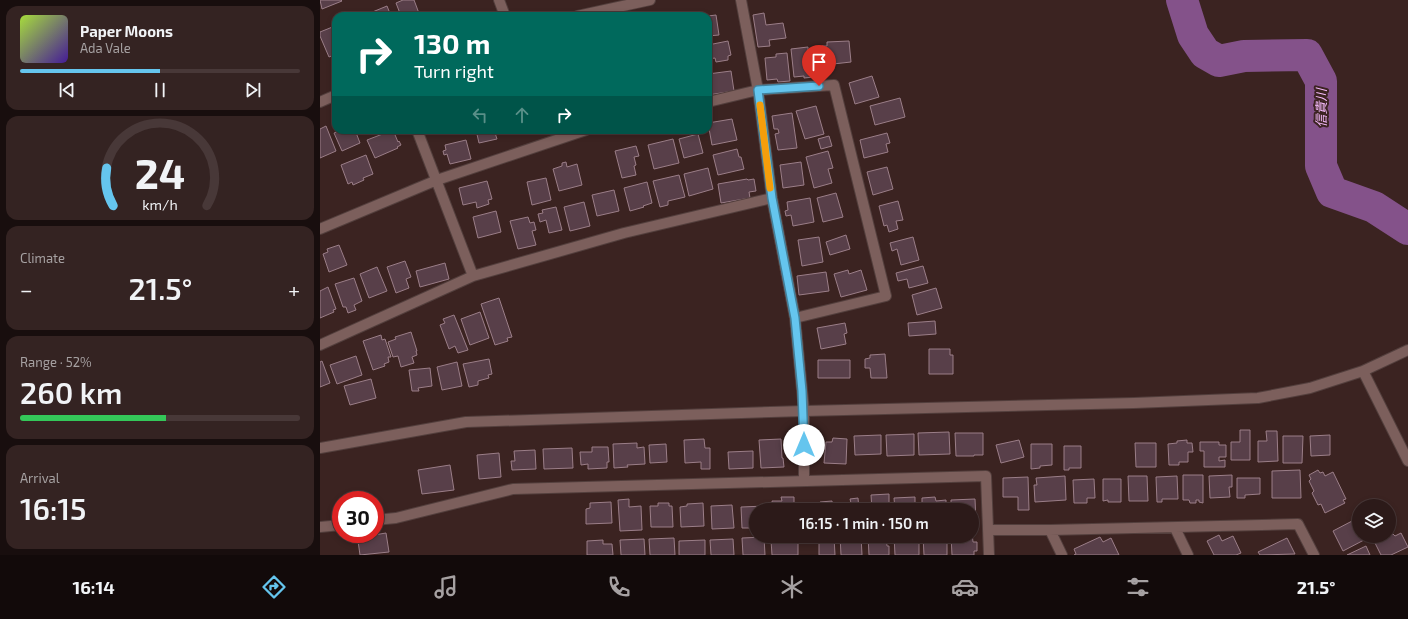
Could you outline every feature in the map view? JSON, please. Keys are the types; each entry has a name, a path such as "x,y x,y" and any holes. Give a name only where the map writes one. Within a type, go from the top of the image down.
{"street":[{"path":"499,0 504,12"},
{"path":"595,12 650,0"},
{"path":"741,0 758,90 772,198 795,318 804,411 804,481"},
{"path":"712,101 758,90 834,85 886,296 795,318"},
{"path":"320,102 332,97"},
{"path":"419,134 474,276"},
{"path":"320,229 437,180 574,134"},
{"path":"320,345 474,276 624,232 772,198"},
{"path":"320,448 466,422 804,411 1134,403 1258,398 1310,388 1363,371 1408,350"},
{"path":"1363,371 1408,461"},
{"path":"384,519 396,518 513,489 986,476 989,555"},
{"path":"988,530 1175,528 1298,524 1314,555"},
{"path":"320,528 332,526"},
{"path":"1175,528 1188,555"},
{"path":"1050,530 1062,555"}],"building":[{"path":"320,0 341,0 342,1 322,9"},
{"path":"403,0 414,0 418,12 399,12 396,3"},
{"path":"387,6 389,12 372,12"},
{"path":"764,13 766,25 783,23 786,38 769,40 770,46 758,47 753,15"},
{"path":"716,15 719,35 712,36 712,16"},
{"path":"332,27 332,56 329,57 320,36 320,32"},
{"path":"728,41 731,55 728,56 728,60 716,62 715,58 712,58 712,44"},
{"path":"849,41 851,62 824,65 822,46 827,46 827,42"},
{"path":"808,47 808,50 815,49 817,62 812,62 814,77 794,77 791,49"},
{"path":"787,53 790,81 778,82 777,79 767,80 765,58 776,57 776,54"},
{"path":"731,71 734,91 712,94 712,73"},
{"path":"872,76 879,97 855,104 849,83"},
{"path":"900,98 905,117 875,125 870,106"},
{"path":"816,106 824,134 805,139 796,111"},
{"path":"792,113 797,148 778,150 775,134 779,133 778,129 774,129 772,116"},
{"path":"732,119 737,140 712,145 710,134 712,134 712,122"},
{"path":"326,126 336,151 320,158 320,129"},
{"path":"887,133 890,143 886,144 888,152 864,158 860,140"},
{"path":"334,134 357,134 360,143 342,151"},
{"path":"383,134 395,134 401,145 397,147 398,148 375,158 367,140"},
{"path":"477,134 495,134 497,139 479,143"},
{"path":"698,134 703,153 684,158 679,139"},
{"path":"829,136 832,146 821,149 818,139"},
{"path":"673,139 679,163 654,169 648,145"},
{"path":"466,140 471,159 450,164 447,154 444,155 443,151 446,150 445,145"},
{"path":"636,146 639,156 634,157 636,175 622,178 615,151"},
{"path":"737,149 744,169 718,175 713,155"},
{"path":"828,151 833,168 828,169 832,183 814,188 806,157"},
{"path":"366,155 373,174 363,178 364,180 353,185 352,182 348,184 341,165"},
{"path":"566,162 567,167 577,164 582,185 559,191 553,169 562,166 562,163"},
{"path":"801,162 804,185 783,188 780,165"},
{"path":"887,167 893,189 873,195 867,172"},
{"path":"708,168 713,189 689,196 684,174"},
{"path":"679,175 685,197 668,201 668,205 660,207 653,181"},
{"path":"546,178 551,200 532,205 527,182"},
{"path":"754,179 756,191 749,192 750,198 721,203 718,184"},
{"path":"487,181 492,199 488,200 489,204 477,208 476,202 463,205 459,188"},
{"path":"647,182 652,203 630,211 624,188"},
{"path":"614,190 619,211 597,216 592,195"},
{"path":"836,193 843,217 823,222 817,198"},
{"path":"810,198 814,222 793,226 791,215 786,216 785,211 788,210 787,202"},
{"path":"898,201 903,220 896,221 898,229 889,232 887,225 884,226 879,206"},
{"path":"584,202 590,226 570,231 564,207"},
{"path":"556,207 562,230 549,233 546,220 540,222 538,214 543,213 542,210"},
{"path":"496,211 501,232 478,238 473,217"},
{"path":"528,217 530,223 534,222 536,230 532,231 536,245 518,249 510,221"},
{"path":"846,235 850,249 830,255 826,242"},
{"path":"819,237 823,262 802,266 798,240"},
{"path":"913,237 919,260 901,265 897,249 892,251 890,243"},
{"path":"339,245 347,265 329,272 323,254 328,252 327,249"},
{"path":"405,261 411,277 406,279 409,288 396,293 387,267"},
{"path":"445,263 449,279 420,287 416,271"},
{"path":"923,266 928,283 909,288 907,279 898,281 896,273"},
{"path":"377,267 387,291 369,298 360,274"},
{"path":"848,270 849,274 861,270 867,290 841,297 834,274"},
{"path":"826,272 829,291 799,295 797,276"},
{"path":"354,278 362,301 354,305 356,310 348,313 346,307 343,307 335,284"},
{"path":"328,287 336,309 333,310 334,312 320,318 320,291"},
{"path":"936,288 942,308 917,315 912,295"},
{"path":"499,298 512,337 507,338 508,341 495,345 481,304"},
{"path":"480,312 489,338 470,345 461,319"},
{"path":"454,315 468,350 458,353 455,346 449,349 440,325 445,323 443,319"},
{"path":"935,321 936,334 909,336 908,323"},
{"path":"845,323 847,333 844,334 846,344 821,349 817,328"},
{"path":"411,332 417,355 412,357 414,363 401,367 398,356 393,357 388,342 396,339 395,337"},
{"path":"381,335 382,340 385,339 391,357 388,357 389,362 384,364 385,366 373,370 363,341"},
{"path":"929,349 950,349 950,355 953,355 953,374 929,374"},
{"path":"885,354 887,378 871,378 870,368 865,368 865,359 870,358 870,355"},
{"path":"356,356 362,375 337,384 330,365"},
{"path":"489,359 492,374 488,375 489,378 478,381 478,385 469,387 463,364"},
{"path":"818,360 850,360 850,378 818,378"},
{"path":"322,361 330,383 320,387 320,362"},
{"path":"457,362 462,386 442,390 437,367"},
{"path":"430,368 432,386 418,388 419,391 412,391 409,370"},
{"path":"371,379 376,398 350,405 344,386"},
{"path":"1240,430 1250,430 1250,460 1231,460 1231,442 1240,442"},
{"path":"1266,431 1277,431 1278,461 1258,462 1258,441 1267,441"},
{"path":"949,432 950,454 919,455 918,433"},
{"path":"955,433 983,433 983,455 956,456"},
{"path":"914,434 914,455 887,456 886,435"},
{"path":"881,435 881,454 855,455 854,436"},
{"path":"1330,435 1330,455 1311,456 1310,436"},
{"path":"1283,436 1303,436 1302,463 1283,463"},
{"path":"833,438 847,439 846,464 824,463 826,442 832,442"},
{"path":"704,439 705,448 710,448 710,469 701,469 701,462 685,463 684,440"},
{"path":"781,439 784,467 761,468 759,440"},
{"path":"1019,440 1024,457 1001,463 996,445"},
{"path":"1187,440 1187,443 1192,443 1193,452 1188,452 1188,462 1179,462 1179,465 1169,465 1168,444"},
{"path":"1200,442 1219,442 1219,445 1226,445 1226,457 1219,457 1219,461 1225,460 1225,467 1204,467 1204,451 1200,451"},
{"path":"637,443 637,448 644,447 645,464 627,465 628,467 614,468 613,444"},
{"path":"1135,443 1156,443 1156,467 1136,467"},
{"path":"666,444 667,462 650,463 649,445"},
{"path":"1031,444 1052,444 1052,465 1040,466 1040,468 1031,469"},
{"path":"1064,446 1081,446 1081,468 1069,468 1069,470 1064,470"},
{"path":"592,447 608,447 609,462 607,462 607,468 588,469 588,464 581,465 580,452 592,452"},
{"path":"572,448 573,468 544,469 543,449"},
{"path":"535,450 536,469 512,470 511,461 515,461 514,451"},
{"path":"753,451 753,468 729,469 728,452"},
{"path":"499,453 501,477 479,479 477,455"},
{"path":"450,465 454,490 422,494 418,470"},
{"path":"1300,470 1301,498 1272,498 1272,471"},
{"path":"1318,470 1320,473 1323,472 1325,476 1333,472 1346,499 1343,500 1345,503 1325,513 1321,504 1318,505 1312,493 1314,491 1309,481 1311,479 1309,475"},
{"path":"1183,475 1203,475 1203,503 1199,502 1199,500 1196,500 1196,503 1190,503 1189,500 1183,500"},
{"path":"1232,475 1232,487 1229,487 1230,497 1210,498 1209,476"},
{"path":"1065,476 1066,500 1035,502 1034,485 1037,485 1036,478"},
{"path":"1128,476 1147,476 1148,501 1129,501"},
{"path":"1177,476 1178,499 1162,499 1162,502 1157,502 1156,477"},
{"path":"1028,477 1029,510 1018,510 1018,497 1003,497 1003,478"},
{"path":"1237,478 1260,478 1260,494 1245,495 1245,498 1237,498"},
{"path":"1094,479 1095,498 1087,498 1087,503 1074,503 1073,480"},
{"path":"1103,479 1121,479 1121,502 1108,502 1108,500 1103,501"},
{"path":"889,494 889,503 872,503 871,495"},
{"path":"781,497 794,497 794,503 772,503 772,501 782,501"},
{"path":"915,497 915,503 894,503 894,498"},
{"path":"935,497 936,501 946,500 946,503 922,503 922,498"},
{"path":"858,498 858,503 851,503 850,499"},
{"path":"629,499 629,507 641,506 642,530 620,531 618,500"},
{"path":"975,499 975,503 951,503 951,500"},
{"path":"832,501 832,503 820,503"},
{"path":"611,502 612,523 586,524 586,509 590,508 590,503"},
{"path":"658,503 669,503 669,506 672,506 673,527 651,527 650,506 658,506"},
{"path":"703,503 704,526 681,527 680,507 687,506 687,504"},
{"path":"732,505 734,528 712,529 711,506"},
{"path":"741,507 749,507 749,528 742,528"},
{"path":"1352,521 1352,543 1358,543 1343,551 1333,531"},
{"path":"384,533 386,533 389,552 360,555 358,543 384,543"},
{"path":"1401,533 1408,547 1391,555 1381,555 1375,543 1396,543 1396,536"},
{"path":"1219,535 1222,541 1233,536 1241,553 1236,555 1214,555 1207,541"},
{"path":"1100,537 1103,542 1111,538 1119,555 1074,555 1076,554 1074,549"},
{"path":"674,538 675,555 650,555 649,539"},
{"path":"742,538 749,538 749,543 764,543 765,555 743,555"},
{"path":"1287,538 1295,554 1260,555 1258,552"},
{"path":"644,539 645,555 621,555 620,540"},
{"path":"733,539 734,555 711,555 710,540"},
{"path":"603,540 603,544 612,544 613,555 587,555 587,541"},
{"path":"705,540 705,555 679,555 679,541"},
{"path":"771,543 798,543 798,555 772,555"},
{"path":"819,543 834,543 835,555 819,555"},
{"path":"840,543 861,543 862,555 841,555"},
{"path":"868,543 887,543 887,546 889,546 889,555 869,555"},
{"path":"894,543 919,543 919,555 895,555"},
{"path":"923,543 947,543 947,555 924,555"},
{"path":"951,543 977,543 977,551 974,551 974,555 952,555"},
{"path":"1366,546 1370,555 1347,555"}],"waterway":[{"name":"信貴川","path":"1182,0 1193,35 1205,53 1219,61 1244,56 1307,55 1321,81 1321,166 1332,192 1374,207 1408,229"}],"slow traffic":[{"path":"760,105 770,188"}],"route":[{"path":"804,445 804,411 795,318 772,198 758,90 819,86"}]}
